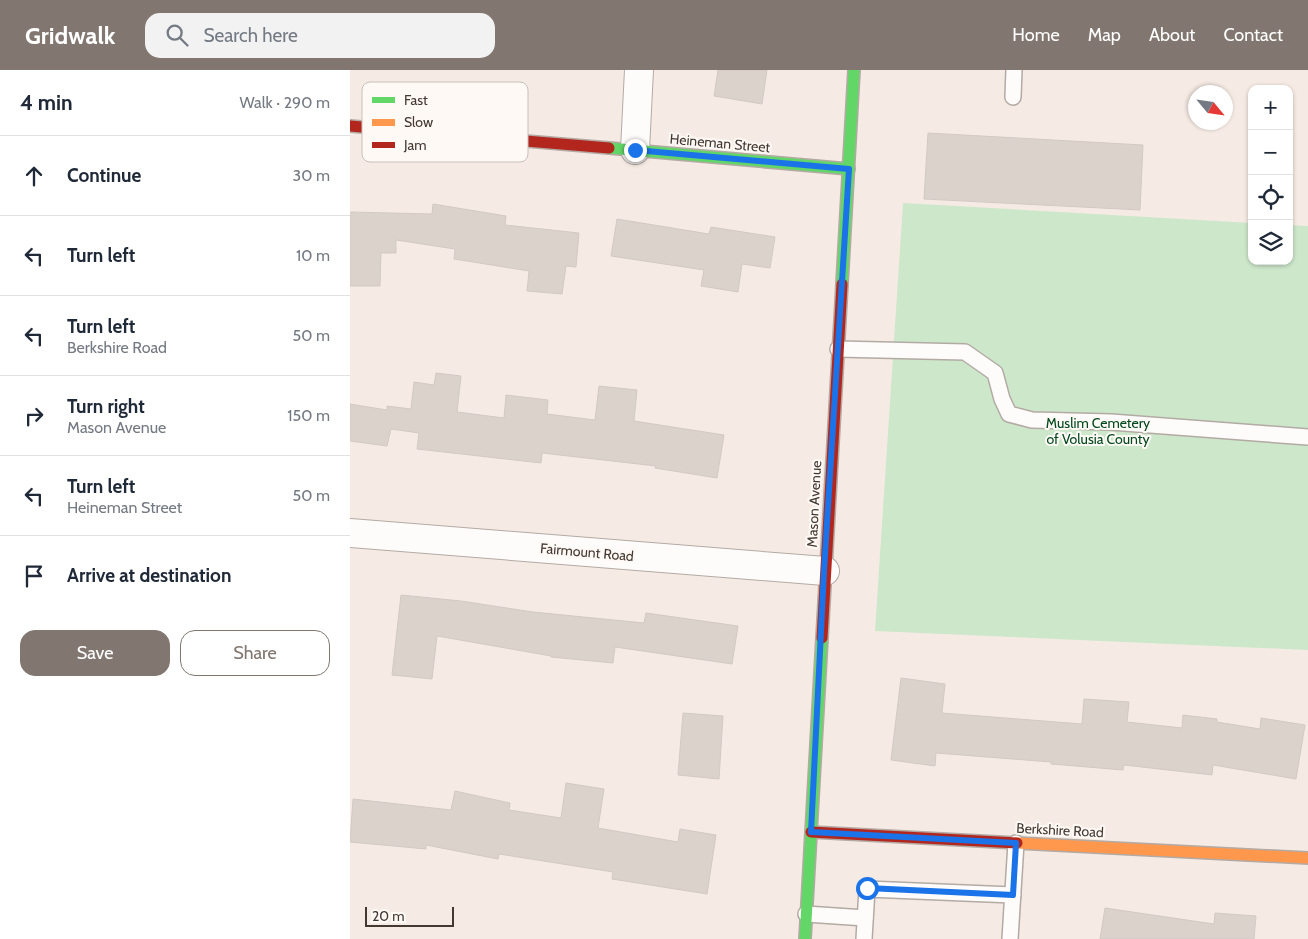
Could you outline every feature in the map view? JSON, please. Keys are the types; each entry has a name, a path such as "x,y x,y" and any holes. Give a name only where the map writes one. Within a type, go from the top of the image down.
{"street":[{"path":"635,150 639,70"},
{"name":"Mason Avenue","path":"804,939 854,70"},
{"name":"Heineman Street","path":"528,141 849,169"},
{"name":"Fairmount Road","path":"350,533 824,571"},
{"name":"Berkshire Road","path":"811,832 1308,858"}],"lane":[{"path":"1013,97 1014,70"},
{"path":"838,349 965,352 995,373 1002,399 1009,414 1032,420 1111,422 1308,437"},
{"path":"1010,939 1016,843"},
{"path":"864,939 867,888 1013,895"},
{"path":"806,914 865,918"}],"green space":[{"name":"Muslim Cemetery of Volusia County","path":"903,203 1248,223 1248,265 1293,265 1293,225 1308,226 1308,650 875,631"}],"building":[{"path":"718,70 767,70 762,104 714,96"},
{"path":"928,133 1143,145 1140,210 924,199"},
{"path":"433,204 506,216 505,225 579,233 576,267 566,266 562,294 527,291 529,271 454,259 455,249 396,240 396,253 381,253 380,286 350,286 350,212 432,214"},
{"path":"617,219 709,234 711,227 775,237 770,268 742,264 738,292 701,286 704,270 611,256"},
{"path":"436,373 461,376 457,412 504,418 506,395 548,400 547,414 595,420 599,386 637,390 634,421 724,435 717,478 655,468 656,466 542,453 541,463 417,449 419,433 391,429 387,446 350,441 350,404 387,410 387,406 411,409 414,382 434,385"},
{"path":"401,595 461,601 533,612 644,623 646,613 738,626 732,664 615,647 613,663 551,657 437,636 432,679 392,675"},
{"path":"901,678 945,684 942,713 1082,724 1084,699 1129,702 1127,722 1182,728 1183,715 1217,719 1217,722 1260,729 1261,718 1305,725 1296,779 1213,765 1212,775 1124,765 1123,770 936,753 935,766 891,760"},
{"path":"683,713 723,716 719,779 678,775"},
{"path":"566,783 604,789 598,828 678,842 680,829 716,835 707,894 612,879 613,872 499,854 498,859 426,845 426,849 350,842 353,799 451,810 455,791 510,803 509,810 561,818"},
{"path":"1105,908 1214,924 1215,913 1256,916 1254,939 1100,939"}],"traffic: fast":[{"path":"842,284 854,70"},
{"path":"609,148 849,169"},
{"path":"805,939 822,638"}],"traffic: slow":[{"path":"1017,843 1308,858"}],"traffic: jam":[{"path":"350,126 362,127"},
{"path":"528,141 609,148"},
{"path":"822,638 842,284"},
{"path":"811,832 1017,843"}],"route":[{"path":"635,150 849,169 824,571 811,832 1016,843 1013,895 867,888"}]}
